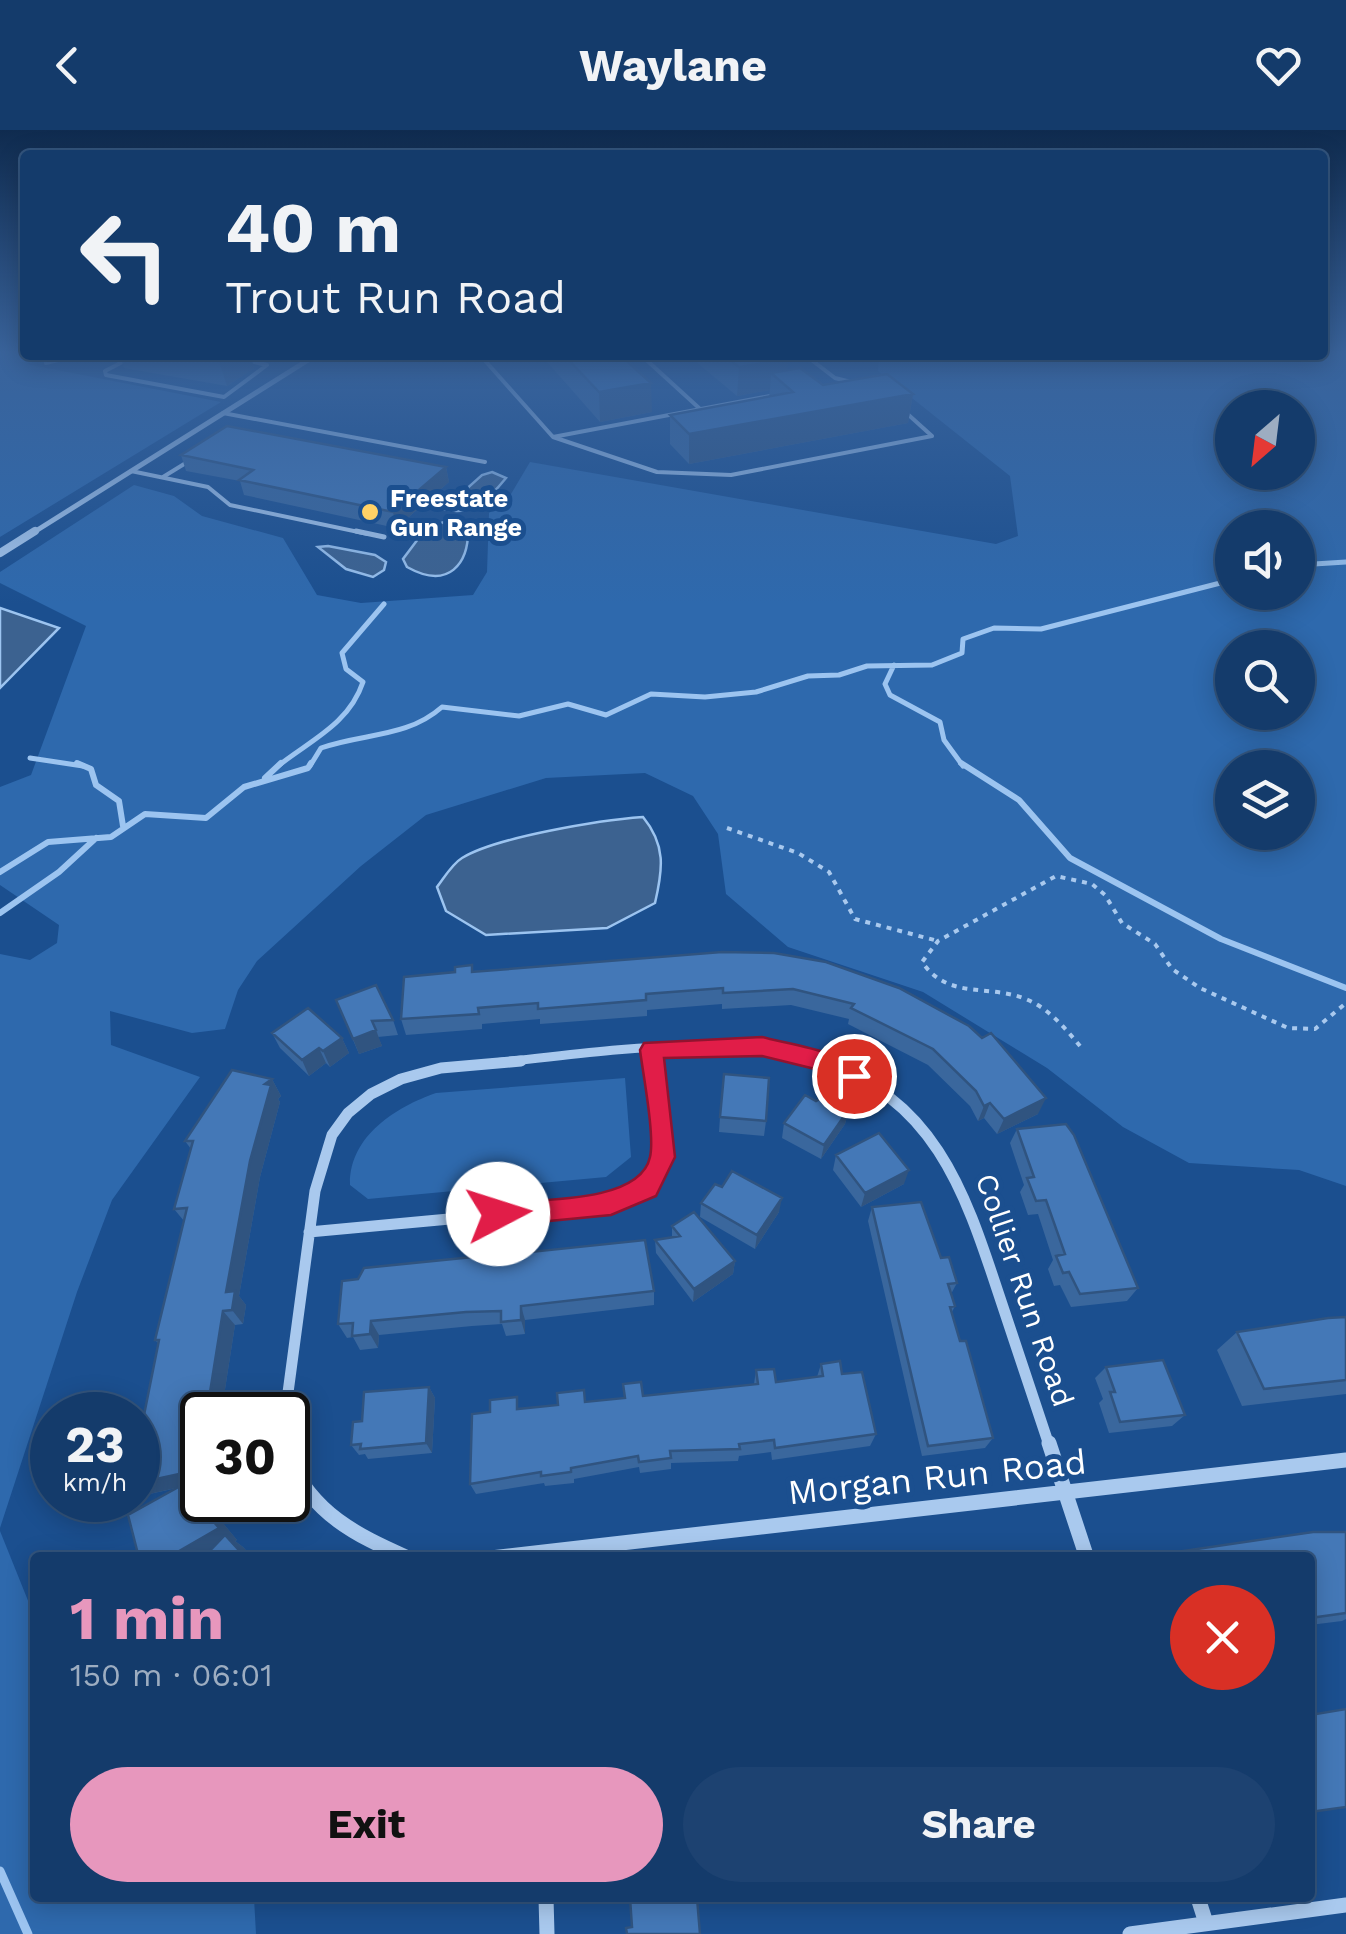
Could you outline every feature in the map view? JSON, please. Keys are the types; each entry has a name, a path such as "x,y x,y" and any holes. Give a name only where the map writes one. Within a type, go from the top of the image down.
{"street":[{"path":"0,552 186,436"},
{"name":"Collier Run Road","path":"288,1392 315,1173 328,1140 354,1108 390,1083 440,1068 732,1044 808,1057 883,1094 926,1132 966,1195 1085,1552"},
{"path":"309,1232 611,1204 637,1196 656,1179 663,1157 652,1050"},
{"name":"Morgan Run Road","path":"560,1552 1346,1460"},
{"path":"310,1501 334,1524 395,1552"},
{"path":"546,1902 547,1934"},
{"path":"1199,1902 1206,1923"},
{"path":"1130,1934 1346,1905"}],"lane":[{"path":"346,436 485,462"},
{"path":"555,436 657,472 732,475 931,436"},
{"path":"163,477 194,458"},
{"path":"131,470 208,487 230,504 384,537"}],"path":[{"path":"727,828 798,853 830,872 855,919 938,942"},
{"path":"1080,1046 1059,1021 1023,997 954,990 929,975 922,962 938,942 1056,876 1092,884 1105,895 1122,923 1155,944 1172,969 1200,988 1258,1015 1288,1028 1316,1029 1346,1003"}],"shaded area":[{"path":"0,436 165,436 0,537"},
{"path":"960,436 1215,436 1215,490 1315,490 1315,436 1346,436 1346,1186 1299,1170 1189,1163 1123,1127 1047,1068 923,992 788,947 726,894 718,834 693,796 645,773 546,778 426,815 361,866 257,961 238,990 225,1029 192,1033 110,1011 111,1045 200,1077 112,1200 44,1392 30,1392 30,1436 0,1528 0,954 30,960 57,943 59,925 0,885 0,787 31,775 86,626 0,583 0,572 134,485 174,496 202,516 283,538 317,595 361,603 473,595 487,572 489,513 511,494 530,462 996,544 1018,536 1010,476"},
{"path":"492,472 506,478 486,499 463,510 444,509 482,475"},
{"path":"451,520 468,525 465,552 454,570 434,576 407,567 403,559 427,527"},
{"path":"318,547 375,555 386,562 384,570 373,577 346,569"},
{"path":"0,608 59,628 0,688"},
{"path":"643,817 656,837 661,858 655,903 607,928 486,935 446,911 437,887 458,861 478,850 550,831"},
{"path":"625,1078 631,1157 606,1177 368,1199 350,1185 357,1152 366,1138 391,1115 436,1093"},
{"path":"0,1531 30,1606 30,1902 254,1902 256,1934 0,1934"}],"building":[{"path":"211,436 281,436 446,467 393,512 239,480 253,470 181,455"},
{"path":"722,952 774,953 826,962 899,988 969,1026 982,1038 991,1033 1046,1098 1004,1119 990,1103 984,1106 976,1091 933,1049 851,1008 854,1004 793,989 723,993 723,988 646,994 646,1000 538,1009 538,1003 478,1008 479,1014 401,1019 404,977 455,972 455,967 472,965 472,972"},
{"path":"376,985 393,1020 372,1021 376,1030 353,1039 336,1000"},
{"path":"308,1008 342,1038 302,1060 272,1033"},
{"path":"232,1070 272,1079 265,1084 271,1085 250,1161 226,1292 235,1291 232,1310 223,1311 210,1392 180,1392 180,1474 160,1478 160,1392 149,1392 159,1340 155,1340 187,1208 174,1209 193,1141 185,1141"},
{"path":"724,1074 769,1078 766,1121 720,1117"},
{"path":"805,1095 816,1101 825,1096 849,1109 824,1145 784,1123"},
{"path":"1066,1124 1138,1288 1080,1294 1069,1272 1063,1273 1056,1256 1065,1254 1046,1200 1036,1201 1027,1178 1034,1177 1017,1129"},
{"path":"879,1133 909,1170 865,1193 836,1155"},
{"path":"732,1171 782,1198 757,1235 701,1203 715,1184 722,1187"},
{"path":"921,1202 941,1258 949,1257 957,1283 948,1284 955,1306 950,1307 960,1341 966,1341 993,1438 928,1446 872,1207"},
{"path":"694,1212 735,1261 694,1289 655,1240 680,1236 672,1226"},
{"path":"645,1240 654,1291 521,1306 521,1320 501,1322 501,1311 466,1312 371,1321 370,1334 352,1336 353,1323 338,1324 342,1281 358,1279 364,1268 492,1255 492,1247 511,1245 512,1254"},
{"path":"1346,1317 1346,1380 1264,1389 1237,1332 1328,1318"},
{"path":"1163,1360 1185,1415 1120,1422 1106,1367"},
{"path":"840,1361 842,1374 862,1372 876,1434 775,1448 774,1440 739,1444 740,1449 670,1451 671,1458 639,1462 638,1456 571,1468 571,1472 541,1476 541,1472 470,1484 472,1414 490,1412 490,1400 517,1397 517,1409 558,1405 557,1393 584,1390 585,1402 625,1398 623,1384 641,1382 643,1396 758,1384 756,1370 774,1369 776,1382 823,1376 821,1364"},
{"path":"429,1387 426,1443 360,1449 361,1444 351,1445 353,1422 362,1421 364,1392"},
{"path":"180,1486 180,1522 214,1522 219,1528 177,1552 137,1552 130,1522 160,1522 160,1497"},
{"path":"1313,1532 1346,1532 1346,1613 1315,1617 1315,1552 1177,1552"},
{"path":"225,1535 241,1552 209,1552"},
{"path":"1346,1709 1346,1807 1315,1811 1315,1714"},
{"path":"630,1902 697,1902 700,1934 627,1934 626,1928 632,1927"}],"waterway":[{"path":"1315,564 1346,562"},
{"path":"894,666 932,665 962,653 963,639 994,628 1041,629 1215,584"},
{"path":"278,766 328,730 357,697 363,682 346,669 342,653 384,604"},
{"path":"310,766 321,748 399,730 442,707 519,716 568,704 606,715 651,694 705,697 756,692 808,676 894,666"},
{"path":"894,666 885,684 890,695 940,722 944,740 963,766"},
{"path":"30,758 83,766"},
{"path":"77,763 91,769 96,785 119,801 123,826"},
{"path":"265,778 281,763"},
{"path":"96,838 111,837 145,814 206,818 244,787 308,768 311,763"},
{"path":"961,763 1019,800 1070,858 1221,939 1346,988"},
{"path":"0,872 48,842 96,838"},
{"path":"0,913 59,872 96,838"},
{"path":"0,1871 28,1934"}],"place":[{"name":"Freestate Gun Range","path":"370,512"}],"route":[{"path":"498,1214 611,1204 637,1196 656,1179 663,1157 652,1050 732,1044 762,1046 824,1062 854,1076"}]}
